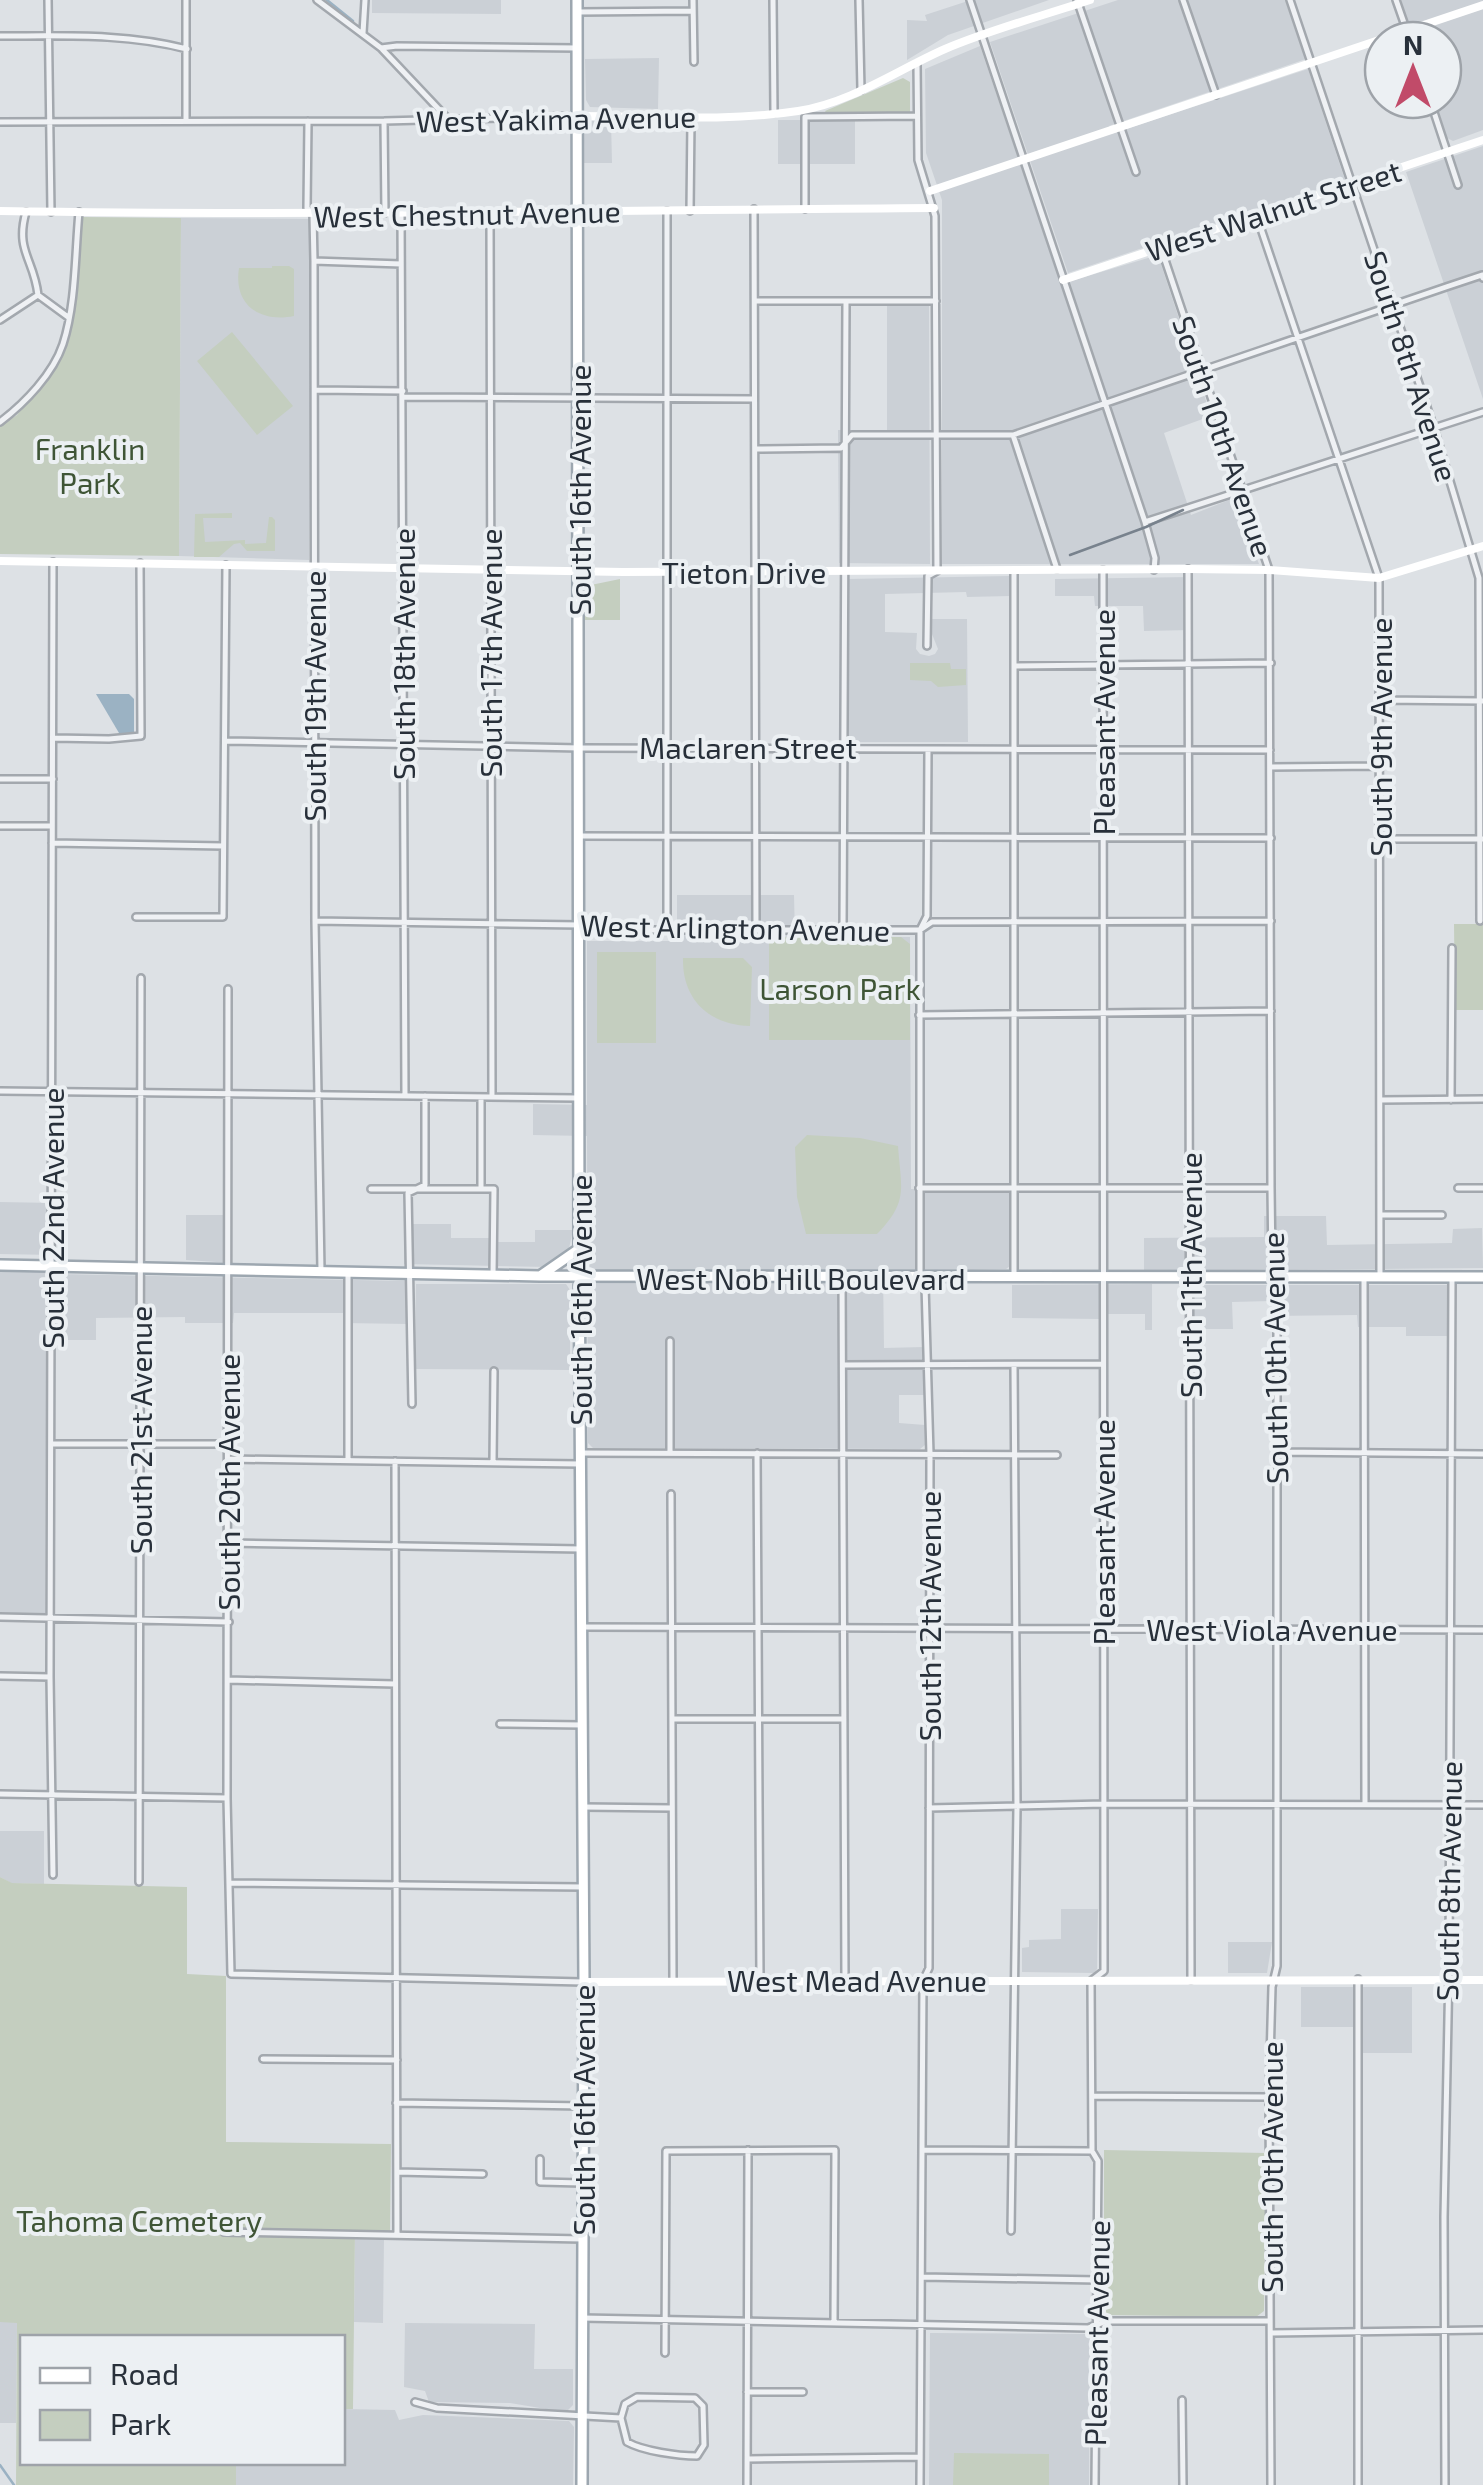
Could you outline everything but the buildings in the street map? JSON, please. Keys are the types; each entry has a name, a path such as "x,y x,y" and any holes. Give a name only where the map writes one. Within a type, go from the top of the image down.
{"main road":[{"name":"South 16th Avenue","path":"578,0 582,2485"},
{"path":"542,1276 579,1248"},
{"name":"West Nob Hill Boulevard","path":"0,1265 578,1278 1483,1277"}],"street":[{"path":"48,0 51,212"},
{"path":"186,0 186,120"},
{"path":"316,0 381,48 448,120"},
{"path":"363,33 365,0"},
{"path":"693,0 694,62"},
{"path":"773,0 774,113"},
{"path":"859,0 860,90"},
{"path":"970,0 1145,522 1155,558 1154,570"},
{"name":"West Yakima Avenue","path":"0,122 802,114 954,45 1090,0"},
{"path":"1183,0 1216,95"},
{"name":"South 8th Avenue","path":"1290,0 1481,578 1480,921"},
{"path":"1078,2 1136,172"},
{"path":"1447,20 1483,5"},
{"path":"578,12 693,10"},
{"path":"0,36 145,38 188,49"},
{"path":"381,48 577,48"},
{"path":"930,191 1311,62 1363,48"},
{"path":"917,64 918,160 934,208 936,301 937,571 928,576 927,646"},
{"path":"805,209 802,114 918,116"},
{"path":"690,211 691,116"},
{"path":"1437,120 1458,185"},
{"name":"South 19th Avenue","path":"308,121 307,208 313,216 314,261 315,922 321,1273"},
{"path":"384,121 385,214"},
{"name":"West Walnut Street","path":"1064,280 1483,140"},
{"name":"West Chestnut Avenue","path":"0,211 313,216 490,210 934,208"},
{"path":"754,209 756,930"},
{"name":"South 17th Avenue","path":"490,210 492,1096"},
{"path":"667,211 668,930"},
{"path":"26,212 21,242 38,295 68,317"},
{"path":"0,422 44,377 62,346 79,212"},
{"name":"South 18th Avenue","path":"400,213 404,1096"},
{"name":"South 9th Avenue","path":"1257,217 1379,578 1380,1277"},
{"name":"South 10th Avenue","path":"1161,248 1269,570 1271,1188 1272,1265 1277,1277 1278,1452 1278,1804 1269,2097 1270,2485"},
{"path":"314,261 402,264"},
{"path":"754,449 841,448 852,435 1013,434 1482,276"},
{"path":"0,320 38,295"},
{"path":"843,930 846,301"},
{"path":"755,302 936,301"},
{"path":"315,390 489,398 754,399"},
{"path":"1145,522 1483,412"},
{"path":"1013,434 1058,570"},
{"name":"Tieton Drive","path":"0,560 666,572 1269,570 1379,578 1483,546"},
{"name":"South 22nd Avenue","path":"53,562 53,1874"},
{"path":"53,738 141,736 140,563"},
{"path":"136,917 223,917 226,565"},
{"name":"South 11th Avenue","path":"1188,569 1190,1980"},
{"name":"Pleasant Avenue","path":"1095,2485 1098,2161 1092,2151 1091,1981 1104,1971 1103,570"},
{"path":"1014,571 1014,1278"},
{"path":"1015,666 1271,664"},
{"path":"1381,700 1481,701"},
{"name":"Maclaren Street","path":"225,741 580,748 1270,750"},
{"name":"South 12th Avenue","path":"920,2485 923,1981 929,1968 930,1454 925,1285 920,1278 919,1014 920,930 927,916 928,750"},
{"path":"1270,767 1380,766"},
{"path":"0,779 53,779"},
{"path":"0,826 52,826"},
{"path":"580,836 1271,838"},
{"path":"1380,839 1481,839"},
{"path":"52,843 223,846"},
{"name":"West Arlington Avenue","path":"315,922 580,925 596,930 920,930 932,922 1272,921"},
{"path":"1451,1100 1452,948"},
{"name":"South 21st Avenue","path":"139,1882 140,978"},
{"name":"South 20th Avenue","path":"228,990 227,1798 231,1974"},
{"path":"919,1014 1271,1012"},
{"path":"0,1091 580,1098"},
{"path":"412,1404 408,1193 425,1185 425,1096"},
{"path":"480,1096 481,1189"},
{"path":"1380,1100 1483,1100"},
{"path":"919,1188 1271,1188"},
{"path":"1458,1188 1483,1188"},
{"path":"370,1189 494,1189 493,1276"},
{"path":"1379,1215 1442,1215"},
{"path":"348,1273 348,1460"},
{"path":"1364,1277 1365,1805"},
{"name":"South 8th Avenue","path":"1445,2485 1452,1277"},
{"path":"842,1278 846,1980"},
{"path":"670,1341 670,1454"},
{"path":"843,1366 1102,1364"},
{"path":"1012,2231 1017,1807 1014,1366"},
{"path":"493,1462 494,1372"},
{"path":"51,1444 229,1444"},
{"path":"1278,1452 1483,1454"},
{"path":"757,1453 760,1979"},
{"path":"229,1459 493,1462 670,1454 1057,1455"},
{"path":"396,1460 397,2235"},
{"path":"672,1494 674,1980"},
{"path":"230,1542 581,1549"},
{"path":"0,1618 229,1622"},
{"name":"West Viola Avenue","path":"581,1628 1483,1630"},
{"path":"0,1676 50,1677"},
{"path":"227,1680 395,1684"},
{"path":"673,1719 844,1719"},
{"path":"500,1724 582,1724"},
{"path":"0,1794 227,1798"},
{"path":"930,1808 1104,1804 1483,1805"},
{"path":"583,1807 672,1808"},
{"path":"230,1882 583,1887"},
{"name":"West Mead Avenue","path":"231,1974 584,1982 1483,1980"},
{"path":"1358,1979 1358,2485"},
{"path":"264,2059 397,2060"},
{"path":"1092,2096 1269,2097"},
{"path":"396,2103 583,2106"},
{"path":"747,2485 748,2150"},
{"path":"665,2353 666,2151 835,2150 834,2321"},
{"path":"922,2150 1092,2151"},
{"path":"540,2159 540,2182 582,2182"},
{"path":"397,2172 483,2174"},
{"path":"224,2232 582,2239"},
{"path":"922,2277 1098,2280"},
{"path":"582,2318 1088,2328 1107,2321 1270,2321"},
{"path":"1270,2332 1483,2330"},
{"path":"747,2392 803,2392"},
{"path":"637,2397 695,2398 704,2406 704,2444 696,2456 674,2456 659,2449 638,2448 627,2442 621,2418 625,2404 637,2397"},
{"path":"1182,2400 1183,2485"},
{"path":"414,2402 437,2408 621,2418"},
{"path":"747,2458 920,2457"}],"shaded area":[{"path":"372,0 501,0 501,14 372,13"},
{"path":"971,0 1049,0 948,35 907,60 907,20 927,21 925,15"},
{"path":"1118,0 1285,0 1306,59 1109,126 1111,134 1308,69 1345,180 1068,273 990,42"},
{"path":"1401,0 1483,0 1483,130 1453,141 1447,138 1441,120 1463,120 1463,20 1408,20"},
{"path":"980,46 1061,284 1158,255 1211,416 1164,433 1191,515 1234,498 1259,564 942,564 942,200 926,153 925,69"},
{"path":"659,58 658,109 590,107 586,100 585,59"},
{"path":"778,120 855,120 855,164 778,164"},
{"path":"590,121 611,121 612,163 583,163 583,128"},
{"path":"1483,146 1483,399 1406,172"},
{"path":"181,218 311,219 309,560 179,556"},
{"path":"887,306 929,306 930,564 839,563 838,430 887,430"},
{"path":"1009,576 1010,596 967,597 966,592 885,594 885,632 917,633 916,649 920,654 929,656 938,649 932,619 967,619 968,742 849,742 847,579"},
{"path":"1191,577 1191,630 1144,631 1143,606 1095,606 1094,596 1055,596 1055,579"},
{"path":"677,895 794,895 795,937 910,937 911,1189 1010,1190 1010,1266 1006,1269 883,1272 884,1348 924,1347 924,1395 899,1395 899,1423 925,1425 925,1445 920,1449 593,1448 588,1443 587,1136 533,1135 533,1104 587,1105 587,941 677,941"},
{"path":"0,1202 54,1203 54,1255 0,1254"},
{"path":"186,1215 232,1215 232,1263 186,1260"},
{"path":"1264,1216 1326,1216 1327,1245 1452,1243 1453,1229 1482,1228 1483,1268 1144,1271 1144,1238 1264,1237"},
{"path":"404,1224 451,1224 451,1238 490,1238 490,1242 535,1242 535,1230 573,1230 568,1253 548,1267 404,1264"},
{"path":"0,1271 47,1271 45,1615 0,1612"},
{"path":"58,1274 406,1281 408,1324 344,1323 343,1313 234,1313 233,1323 185,1323 185,1317 96,1318 96,1340 55,1340 54,1277"},
{"path":"416,1284 566,1284 570,1290 570,1370 415,1369"},
{"path":"1152,1284 1152,1330 1145,1330 1145,1314 1100,1314 1099,1319 1012,1318 1012,1285"},
{"path":"1186,1285 1456,1285 1455,1336 1406,1336 1406,1327 1358,1327 1357,1315 1271,1316 1271,1301 1232,1302 1233,1329 1187,1329"},
{"path":"0,1831 44,1831 44,1884 11,1883 0,1877"},
{"path":"1061,1909 1098,1909 1097,1969 1094,1973 1022,1972 1022,1948 1029,1947 1029,1940 1061,1939"},
{"path":"1228,1942 1272,1942 1267,1973 1228,1973"},
{"path":"1301,1987 1412,1987 1412,2053 1354,2053 1353,2027 1301,2027"},
{"path":"355,2238 384,2239 383,2323 354,2322"},
{"path":"0,2322 17,2322 16,2423 0,2423"},
{"path":"405,2323 535,2324 534,2369 573,2369 573,2405 558,2411 510,2403 429,2402 425,2391 404,2387"},
{"path":"930,2333 1090,2334 1089,2485 929,2485"},
{"path":"345,2409 395,2410 399,2420 423,2415 569,2421 574,2427 573,2485 236,2485 236,2465 345,2465"}],"green space":[{"path":"903,78 910,82 910,114 825,111"},
{"name":"Franklin Park","path":"83,217 181,218 179,556 0,554 0,426 17,415 64,351"},
{"path":"239,268 294,269 294,316 260,314 240,292"},
{"path":"232,332 293,406 257,435 197,361"},
{"path":"232,513 232,518 203,518 205,542 266,543 272,517 275,551 247,551 240,543 219,557 194,557 195,514"},
{"path":"620,579 620,620 585,620 586,586"},
{"path":"910,663 950,663 951,669 966,669 966,685 938,687 931,681 910,680"},
{"path":"1454,924 1483,924 1483,1010 1455,1010"},
{"name":"Larson Park","path":"769,937 901,937 910,944 910,1040 769,1040"},
{"path":"597,952 656,952 656,1043 597,1043"},
{"path":"683,958 743,958 752,967 750,1026 723,1021 701,1007 687,986"},
{"path":"807,1135 860,1138 898,1146 901,1194 894,1212 877,1234 806,1234 797,1197 795,1147"},
{"name":"Tahoma Cemetery","path":"0,1877 12,1883 187,1887 187,1974 226,1976 226,2142 391,2144 390,2231 355,2231 353,2409 345,2409 345,2335 20,2335 20,2465 236,2465 236,2485 16,2485 17,2323 0,2322"},
{"path":"1104,2150 1266,2153 1264,2311 1256,2317 1104,2315"},
{"path":"954,2453 1049,2454 1049,2485 953,2485"}],"water":[{"path":"96,694 129,694 134,699 134,733 119,733"}],"waterway":[{"path":"327,0 353,21"},
{"path":"0,2465 14,2485"}],"tram line":[{"path":"1070,555 1183,510"}]}
